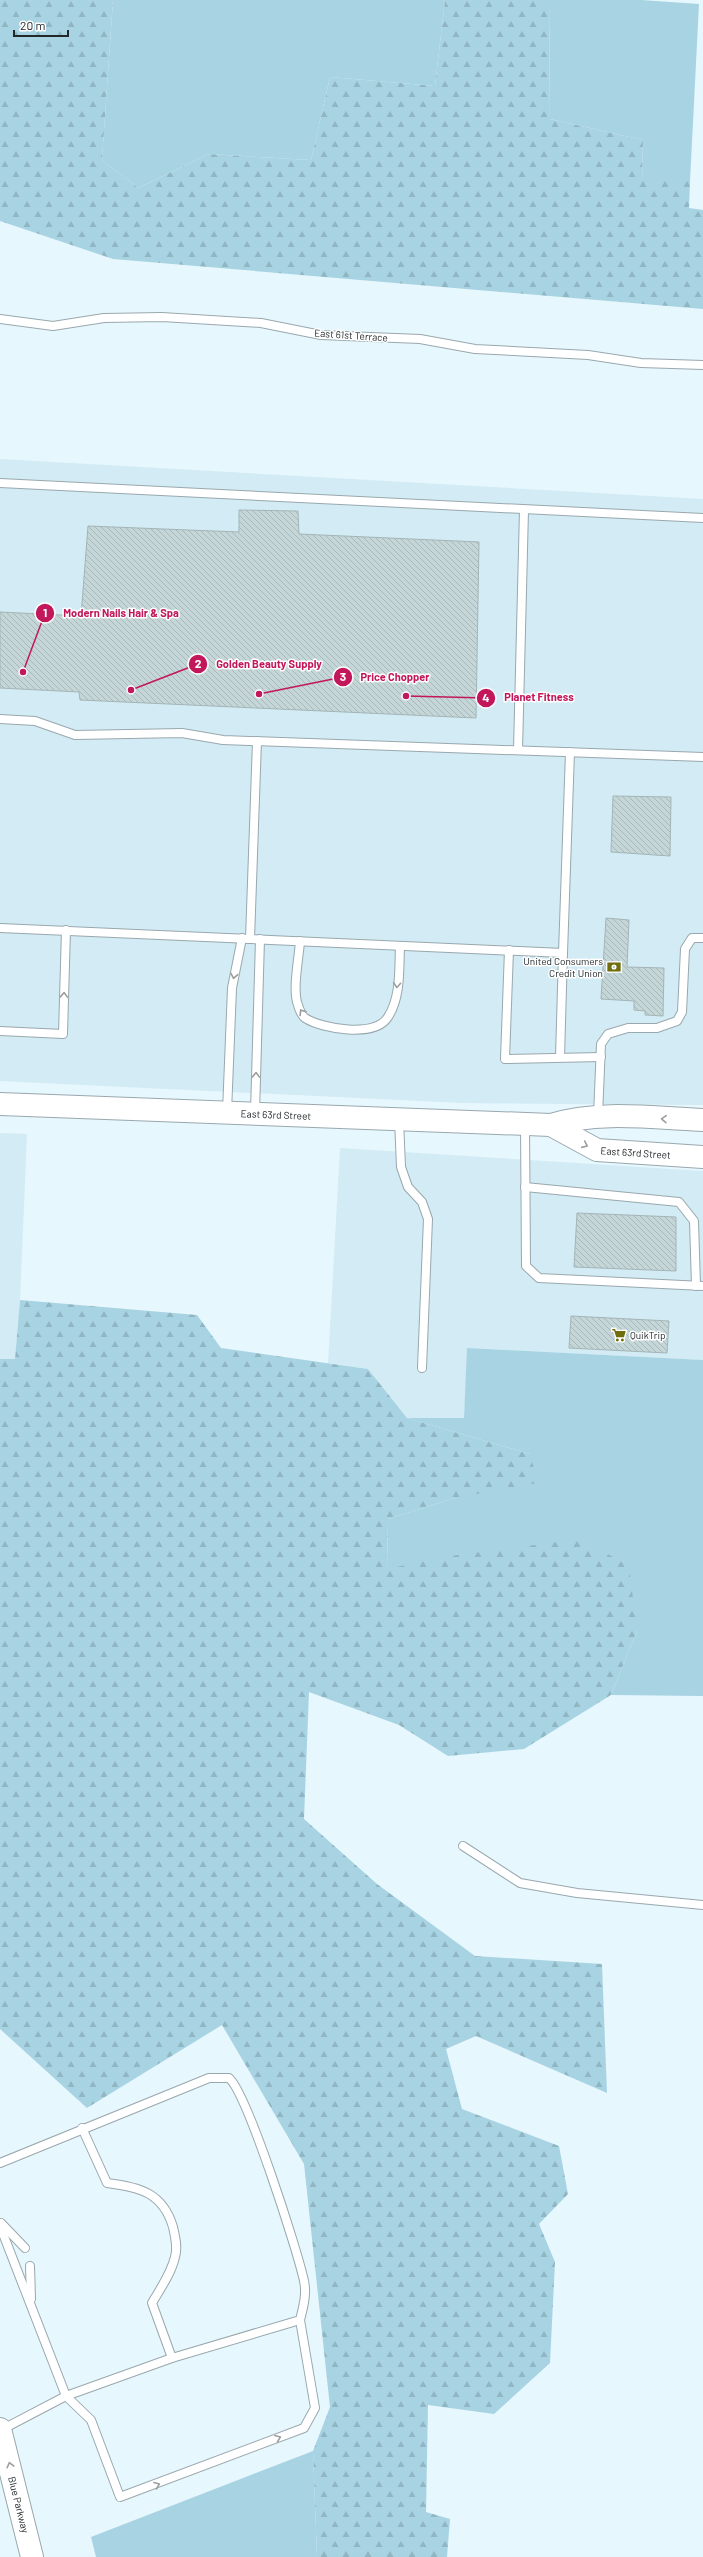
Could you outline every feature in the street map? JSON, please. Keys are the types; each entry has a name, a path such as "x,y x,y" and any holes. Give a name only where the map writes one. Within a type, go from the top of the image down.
{"main road":[{"name":"East 63rd Street","path":"0,1104 551,1125 570,1119 598,1117 703,1120"},
{"name":"East 63rd Street","path":"551,1125 597,1150 703,1157"},
{"name":"Blue Parkway","path":"0,2430 32,2557"}],"lane":[{"name":"East 61st Terrace","path":"0,318 53,326 104,318 162,317 261,323 321,335 420,339 475,349 588,355 641,362 703,365"},
{"path":"0,482 703,518"},
{"path":"518,750 524,510"},
{"path":"0,720 35,721 75,735 182,733 223,740 703,757"},
{"path":"227,1113 232,988 246,938 257,741"},
{"path":"560,1057 570,752"},
{"path":"0,928 563,953"},
{"path":"0,1031 63,1034 66,930"},
{"path":"598,1117 601,1044 608,1034 628,1028 657,1028 677,1021 682,1012 685,949 692,938 703,938"},
{"path":"255,1114 260,939"},
{"path":"300,941 296,993 297,1004 304,1017 324,1027 358,1029 373,1028 388,1018 397,995 400,946"},
{"path":"509,950 505,1058 601,1057"},
{"path":"399,1120 402,1167 408,1187 422,1202 428,1220 422,1368"},
{"path":"525,1124 525,1187 526,1266 538,1278 699,1286 694,1221 679,1202 525,1187"},
{"path":"463,1846 520,1883 576,1893 703,1905"},
{"path":"0,2163 82,2128 209,2078 224,2077 235,2083 259,2141 296,2252 305,2289 300,2320 315,2408 304,2428 120,2497 91,2420 66,2396 0,2226"},
{"path":"82,2128 107,2183 143,2190 160,2201 170,2218 176,2238 176,2256 152,2304 172,2358"},
{"path":"0,2222 25,2248"},
{"path":"30,2266 31,2306"},
{"path":"0,2430 66,2396 172,2358 300,2320"}],"shaded area":[{"path":"0,459 703,499 703,1105 463,1103 0,1081"},
{"path":"0,1133 27,1134 20,1300 15,1359 0,1359"},
{"path":"340,1148 703,1171 703,1360 468,1348 464,1418 407,1418 368,1369 328,1363"}],"green space":[{"path":"0,0 113,0 102,160 138,188 209,154 311,160 330,77 435,86 445,0 549,0 550,119 643,140 642,181 690,181 689,208 703,210 703,309 113,259 0,221"},
{"path":"113,0 445,0 435,86 330,77 311,160 209,154 138,188 102,160"},
{"path":"549,0 641,0 699,4 690,181 642,181 643,140 550,119"},
{"path":"20,1300 197,1315 221,1348 368,1369 407,1418 530,1454 538,1483 455,1498 388,1519 387,1569 443,1557 581,1539 629,1566 637,1631 611,1695 524,1749 448,1756 399,1725 309,1692 304,1819 377,1884 475,1956 602,1964 607,2093 476,2036 446,2049 462,2109 559,2146 568,2194 539,2224 555,2262 550,2363 494,2414 428,2405 426,2512 450,2519 447,2557 317,2557 313,2451 330,2407 304,2164 222,2025 87,2108 0,2029 0,1359 15,1359"},
{"path":"467,1348 703,1360 703,1696 611,1695 637,1631 387,1570 388,1519 455,1498 530,1454 407,1418 464,1418"},
{"path":"313,2451 317,2557 96,2557 91,2537"}],"building":[{"path":"239,510 298,511 299,534 479,542 476,718 80,700 79,692 0,688 0,612 81,616 88,526 239,532"},
{"path":"613,796 671,797 670,856 611,852"},
{"name":"United Consumers Credit Union","path":"606,918 629,920 627,967 664,968 663,1016 645,1015 645,1011 634,1010 634,1001 601,999"},
{"path":"577,1213 676,1217 676,1271 574,1267"},
{"name":"QuikTrip","path":"571,1316 669,1321 667,1353 569,1348"}],"place":[{"name":"Modern Nails Hair & Spa","path":"23,672"},
{"name":"Golden Beauty Supply","path":"131,690"},
{"name":"Price Chopper","path":"259,694"},
{"name":"Planet Fitness","path":"406,696"},
{"name":"United Consumers Credit Union","path":"614,967"},
{"name":"QuikTrip","path":"619,1335"}]}
